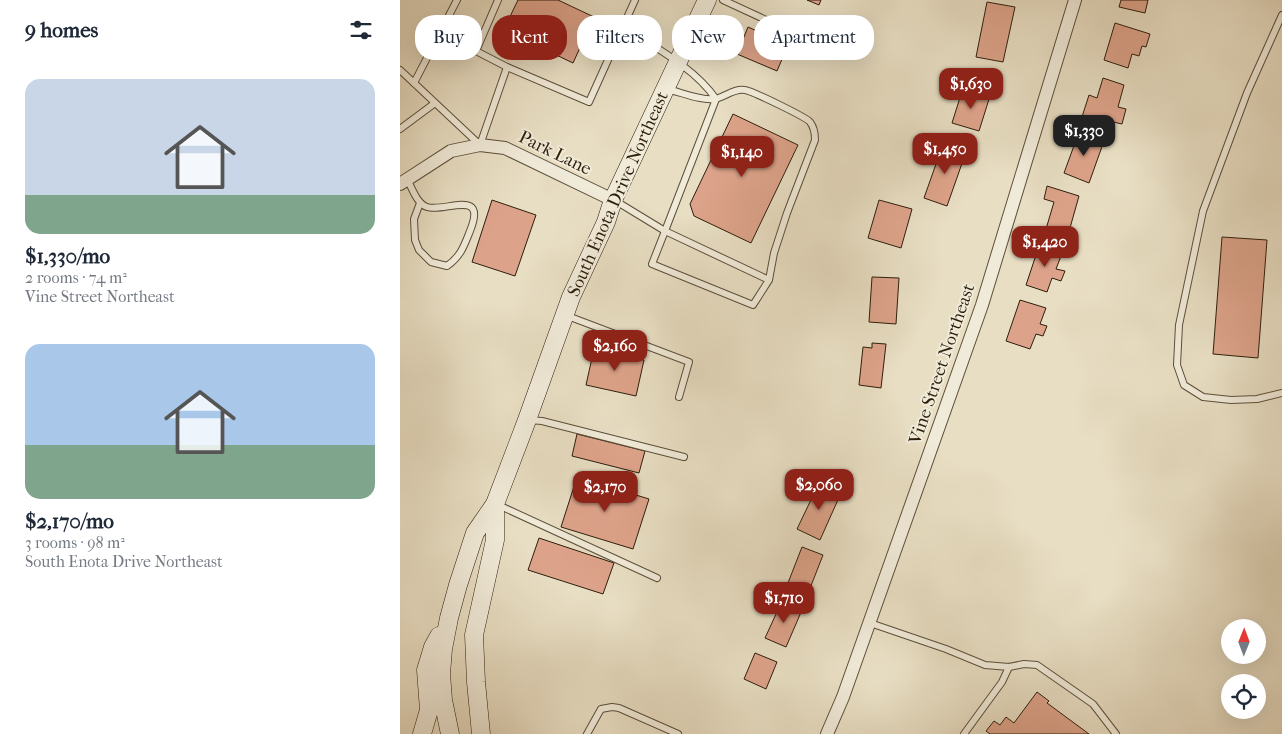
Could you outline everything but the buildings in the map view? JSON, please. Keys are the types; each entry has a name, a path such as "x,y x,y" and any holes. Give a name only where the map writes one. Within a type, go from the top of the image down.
{"main road":[{"name":"South Enota Drive Northeast","path":"495,504 571,297 707,0"},
{"path":"450,734 443,700 441,674 443,649 449,618 475,533 495,504"},
{"path":"481,734 474,636 495,540 495,504"},
{"path":"422,734 428,710 426,670 433,646 449,618"}],"street":[{"name":"Vine Street Northeast","path":"827,734 843,697 870,623 982,304 1075,0"},
{"name":"Park Lane","path":"404,181 451,151 480,145 505,148 614,200"}],"lane":[{"path":"414,83 457,0"},
{"path":"498,0 476,51 507,68 589,102 608,60"},
{"path":"628,15 635,0"},
{"path":"724,0 756,15"},
{"path":"1282,15 1247,93 1203,211 1178,325 1177,365 1184,385 1203,397 1231,400 1257,399 1282,393"},
{"path":"662,53 707,86 716,99"},
{"path":"400,70 480,145 507,68"},
{"path":"665,89 716,99 734,91 744,90 810,120 815,140 787,213 774,253 768,280 753,305 652,264 716,99"},
{"path":"400,129 435,103"},
{"path":"404,181 420,203 427,207 438,208 463,204 472,208 474,216 473,225 464,246 457,259 447,266 432,262 420,250 415,240 414,219 420,203"},
{"path":"614,200 665,231 768,280"},
{"path":"564,315 688,362 679,397"},
{"path":"527,420 542,421 684,457"},
{"path":"495,504 656,578"},
{"path":"870,623 946,649 985,665 1009,667 1024,664 1037,665 1093,704 1116,734"},
{"path":"964,734 1002,682 1009,667"},
{"path":"587,734 601,709 612,707 619,708 678,734"}]}
